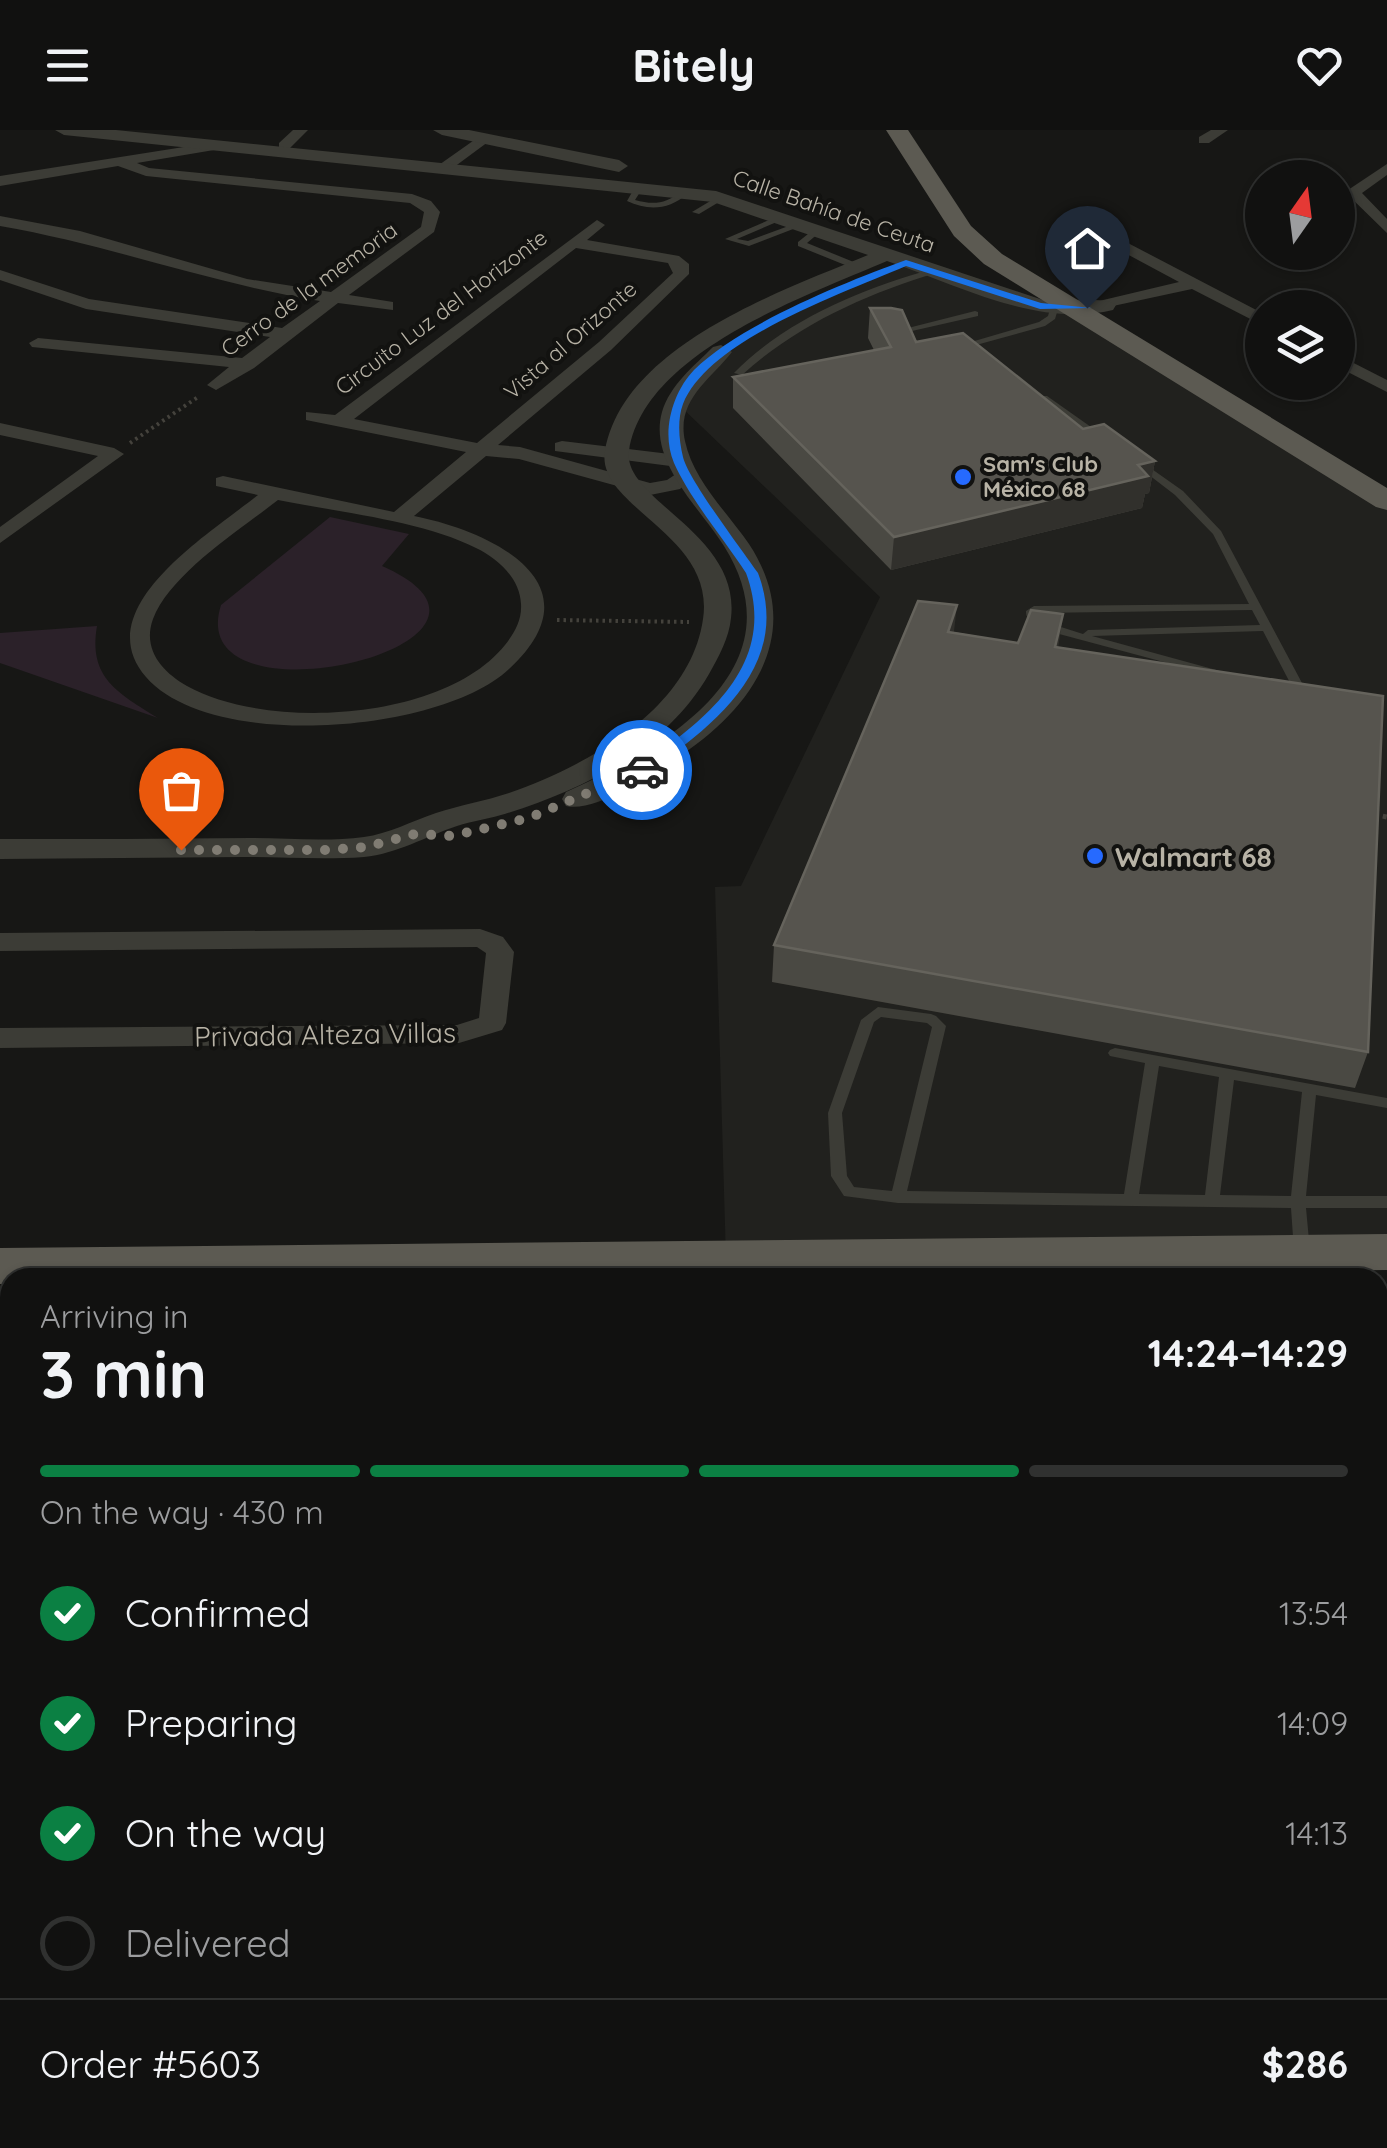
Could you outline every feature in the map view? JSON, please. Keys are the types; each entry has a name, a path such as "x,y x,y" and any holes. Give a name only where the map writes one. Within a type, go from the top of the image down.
{"main road":[{"path":"897,130 974,244 1063,309 1387,501"},
{"path":"926,130 965,192 1003,240 1105,305 1387,471"},
{"path":"0,1266 1307,1264 1387,1252"}],"street":[{"name":"Calle Bahía de Ceuta","path":"64,130 718,198 933,271 1063,309 1105,305"},
{"path":"284,146 301,130"},
{"path":"442,130 646,173 700,188 718,198"},
{"path":"1204,140 1221,130"},
{"path":"440,170 485,139"},
{"path":"0,181 209,147"},
{"name":"Cerro de la memoria","path":"120,162 146,172 420,201 432,212 428,228 216,385"},
{"path":"1387,168 1353,192 1387,228"},
{"path":"0,221 74,234 245,284 387,306"},
{"name":"Circuito Luz del Horizonte","path":"339,421 596,225"},
{"path":"1103,235 1245,311"},
{"name":"Vista al Orizonte","path":"398,519 605,346 676,280 682,269 677,261 666,258 573,243"},
{"path":"0,849 366,847 415,834 444,820 492,808 550,786 632,743 680,702 698,672 718,622 719,595 702,556 664,515 626,484 616,454 626,420 639,401 688,352 737,321 858,267 896,259"},
{"path":"415,834 452,836 498,826 577,800 668,753 720,710 742,678 756,646 761,619 758,590 743,556 681,468 673,439 678,404 710,360 757,329 896,259"},
{"path":"4,277 98,306 288,334"},
{"path":"1105,305 1194,284"},
{"path":"38,343 159,352 248,364"},
{"path":"1355,369 1387,387"},
{"name":"Circuito Luz del Horizonte","path":"313,416 455,445 482,446"},
{"path":"0,429 114,454"},
{"path":"482,446 514,439 681,468"},
{"path":"482,446 626,484 665,488 681,468"},
{"path":"5,528 114,454"},
{"path":"223,482 398,519 480,541 520,571 532,596 530,620 517,648 487,673 442,695 387,712 327,720 274,720 230,713 172,689 149,668 139,646 142,621 162,588 274,493"},
{"name":"Privada Alteza Villas","path":"0,942 480,938 494,942 500,952 492,1023 459,1034 0,1038"}],"lane":[{"path":"696,212 718,198"},
{"path":"796,226 748,244 729,240 796,226"},
{"path":"796,226 801,244 858,267"},
{"path":"739,373 771,345 846,307 933,271"},
{"path":"846,307 863,312"},
{"path":"978,356 958,347 1042,324 1063,309"},
{"path":"912,328 975,314"},
{"path":"1034,391 1112,444"},
{"path":"1123,452 1179,493 1206,519 1228,550 1308,699 1285,692"},
{"path":"1231,678 1038,623 1030,612 1257,607"},
{"path":"1069,633 1267,628"},
{"path":"898,1197 940,1031 931,1019 887,1011 872,1014 868,1020 835,1112 843,1186 861,1195 898,1197 1387,1202"},
{"path":"1115,1053 1387,1103"},
{"path":"1131,1200 1153,1061"},
{"path":"1212,1200 1227,1075"},
{"path":"1307,1264 1298,1202 1309,1090"}],"path":[{"path":"114,454 216,385"},
{"path":"530,620 718,622"},
{"path":"1374,796 1373,815 1387,817"}],"shaded area":[{"path":"906,262 1082,316 1387,501 1387,1258 726,1259 715,887 741,886 880,597 678,404 710,360 741,338"},
{"path":"330,517 409,534 382,566 424,595 426,623 398,646 352,663 301,669 254,664 223,643 221,605"},
{"path":"97,626 97,659 109,682 158,718 0,663 0,633"}],"building":[{"name":"Sam's Club México 68","path":"870,308 902,310 916,342 963,333 1083,429 1104,424 1155,461 1138,465 1148,476 894,537 733,377 891,347"},
{"name":"Walmart 68","path":"918,601 957,605 948,632 1018,643 1031,610 1063,614 1055,647 1383,696 1368,1052 774,945"}],"way so far":[{"path":"181,850 326,850 366,847 415,834 452,836 529,818 642,770"}],"place":[{"name":"Sam's Club México 68","path":"963,477"},
{"name":"Walmart 68","path":"1095,856"}],"route":[{"path":"642,770 701,729 720,710 742,678 756,646 761,619 752,573 702,503 678,461 674,421 678,404 697,373 740,338 906,262 1040,306 1062,310 1087,308"}]}
